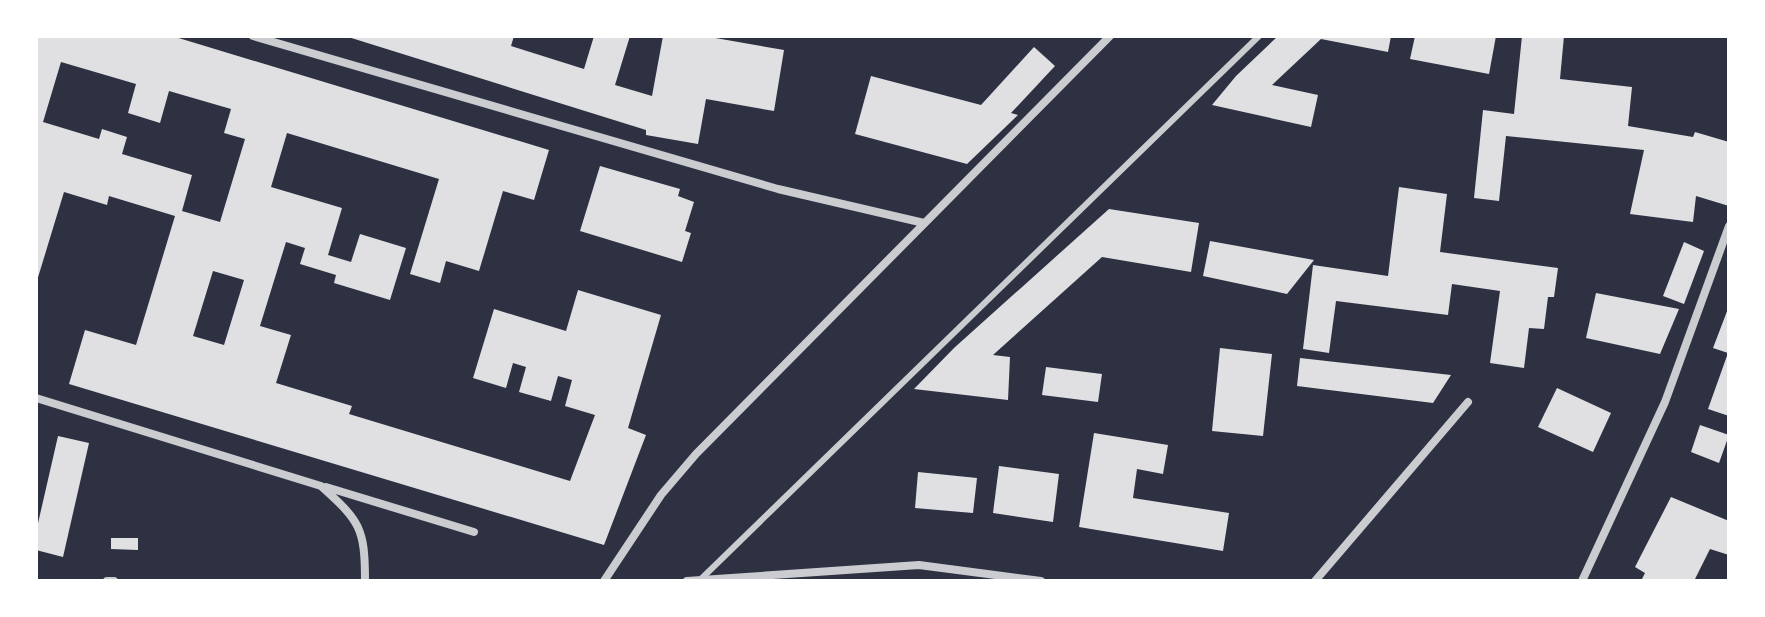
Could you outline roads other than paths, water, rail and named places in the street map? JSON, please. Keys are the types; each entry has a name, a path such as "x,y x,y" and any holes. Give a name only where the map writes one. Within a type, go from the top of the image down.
{"street":[{"path":"253,36 778,189 924,223"},
{"path":"604,581 661,495 696,454 1110,36"},
{"path":"1582,581 1665,402 1729,226"},
{"path":"36,398 474,532"},
{"path":"1315,581 1468,402"},
{"path":"321,486 354,515 365,544 365,581"},
{"path":"687,581 919,565 994,578 1041,581"},
{"path":"107,581 114,581"}],"lane":[{"path":"700,581 1259,36"}]}
